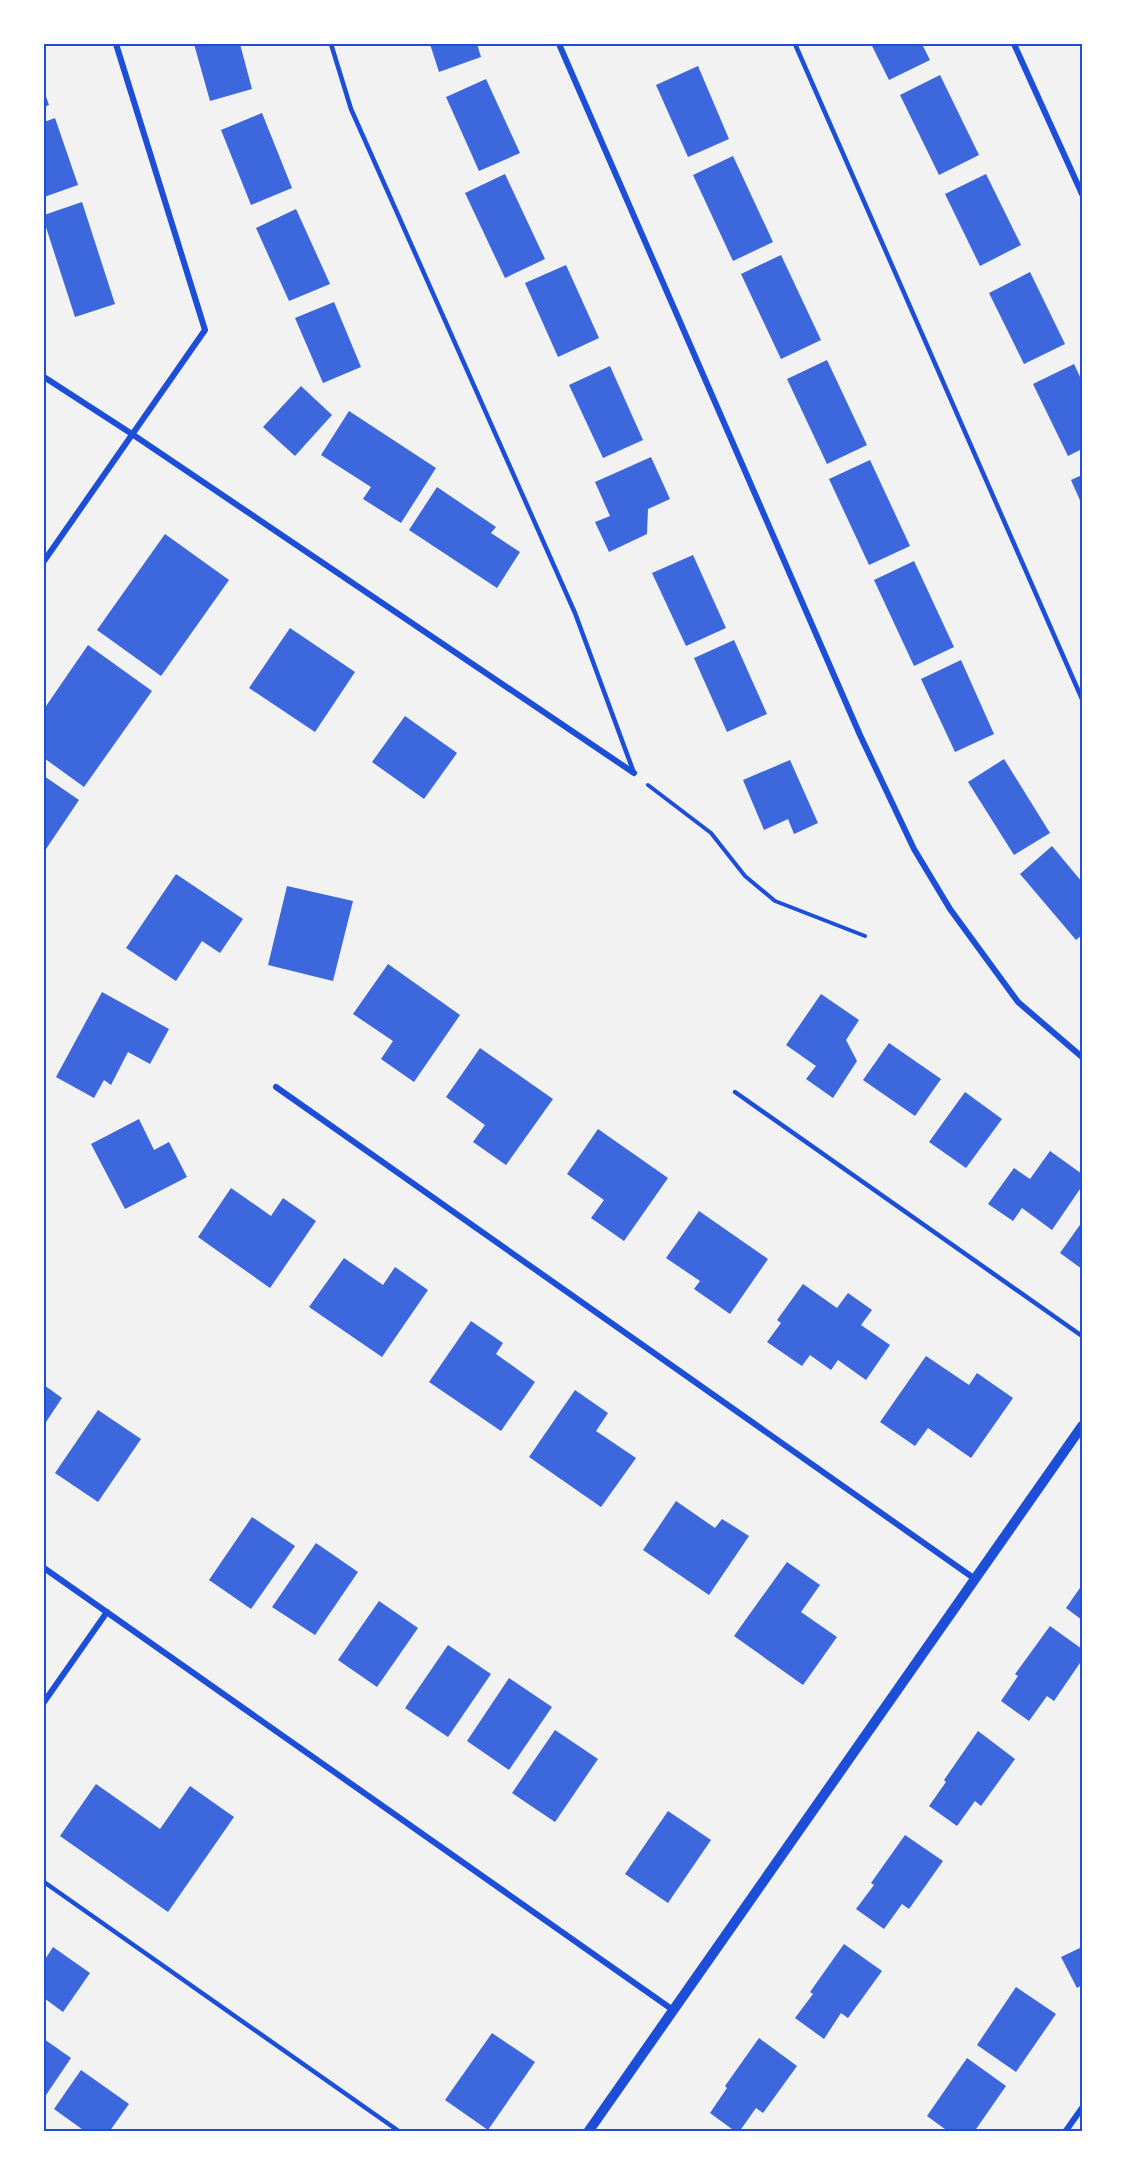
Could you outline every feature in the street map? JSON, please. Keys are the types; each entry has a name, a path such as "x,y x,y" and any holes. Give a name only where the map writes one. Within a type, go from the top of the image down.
{"street":[{"path":"44,561 205,330 116,44"},
{"path":"560,44 860,735 914,849 950,909 1018,1002 1083,1057"},
{"path":"1014,44 1083,194"},
{"path":"44,377 634,773"},
{"path":"276,1087 975,1579"},
{"path":"588,2132 1083,1426"},
{"path":"44,1568 673,2010"},
{"path":"44,1702 107,1612"},
{"path":"1065,2132 1083,2108"}],"lane":[{"path":"331,44 351,109 575,613 634,773"},
{"path":"795,44 1083,699"},
{"path":"735,1092 1083,1336"},
{"path":"44,1882 400,2132"}],"path":[{"path":"634,773 711,833 745,876 775,901 865,936"}],"building":[{"path":"194,44 240,44 252,89 210,101"},
{"path":"430,44 477,44 481,57 439,72"},
{"path":"871,44 922,44 930,60 889,80"},
{"path":"698,66 729,139 688,157 656,85"},
{"path":"940,75 979,155 939,175 900,95"},
{"path":"486,79 520,153 479,171 446,97"},
{"path":"44,91 49,105 44,107"},
{"path":"262,113 292,188 251,205 221,130"},
{"path":"55,118 78,185 44,197 44,122"},
{"path":"733,156 773,242 733,261 693,175"},
{"path":"505,174 545,259 505,278 465,193"},
{"path":"986,174 1021,245 980,266 945,194"},
{"path":"82,202 115,304 75,317 44,215"},
{"path":"296,209 330,284 289,301 256,228"},
{"path":"781,255 821,340 781,359 741,274"},
{"path":"566,265 599,338 558,357 525,283"},
{"path":"1030,272 1065,344 1024,364 989,293"},
{"path":"334,302 361,367 323,383 295,318"},
{"path":"827,360 867,445 827,464 787,379"},
{"path":"1074,364 1082,381 1082,449 1068,456 1033,384"},
{"path":"610,366 643,440 603,458 569,385"},
{"path":"301,386 332,415 295,456 263,427"},
{"path":"349,411 436,468 401,523 363,499 371,487 321,455"},
{"path":"651,457 670,499 648,509 647,534 609,552 595,522 610,516 595,482"},
{"path":"870,460 910,546 869,565 829,479"},
{"path":"1082,475 1082,505 1071,480"},
{"path":"437,487 496,527 491,533 520,552 497,588 409,530"},
{"path":"165,534 229,580 161,676 97,630"},
{"path":"693,555 726,628 686,646 652,573"},
{"path":"914,561 954,647 914,666 874,580"},
{"path":"290,628 355,672 315,732 249,688"},
{"path":"734,640 767,714 727,732 694,658"},
{"path":"88,645 152,691 84,787 44,758 44,709"},
{"path":"961,660 994,734 955,752 921,679"},
{"path":"405,716 457,753 424,799 372,762"},
{"path":"1004,759 1050,833 1014,855 968,782"},
{"path":"790,760 818,823 794,834 788,819 764,830 743,780"},
{"path":"44,776 79,800 44,852"},
{"path":"1052,846 1082,882 1082,935 1076,940 1020,874"},
{"path":"176,874 243,919 220,953 202,941 176,981 126,948"},
{"path":"287,886 353,901 333,981 268,965"},
{"path":"388,964 460,1015 414,1082 381,1059 393,1041 353,1014"},
{"path":"102,992 169,1029 150,1064 128,1052 111,1085 104,1080 94,1098 56,1077"},
{"path":"821,994 859,1020 846,1040 857,1061 833,1098 806,1079 816,1066 786,1045"},
{"path":"889,1043 941,1079 915,1116 863,1080"},
{"path":"480,1048 553,1099 506,1165 473,1142 485,1125 446,1097"},
{"path":"965,1092 1002,1119 966,1168 929,1142"},
{"path":"139,1119 154,1150 169,1142 187,1177 125,1209 91,1144"},
{"path":"598,1129 668,1178 624,1241 591,1218 604,1200 567,1174"},
{"path":"1050,1151 1082,1174 1082,1186 1052,1230 1022,1208 1013,1221 988,1204 1014,1168 1030,1179"},
{"path":"231,1188 271,1216 283,1198 316,1221 270,1288 198,1237"},
{"path":"699,1211 768,1259 730,1314 694,1289 700,1281 666,1258"},
{"path":"1082,1222 1082,1269 1060,1253"},
{"path":"344,1258 383,1285 395,1267 428,1290 382,1357 309,1307"},
{"path":"803,1284 837,1308 848,1293 872,1310 861,1325 890,1345 866,1380 838,1360 831,1370 810,1355 802,1366 767,1342 781,1323 777,1320"},
{"path":"471,1321 503,1343 496,1354 535,1382 501,1431 429,1382"},
{"path":"926,1356 969,1385 977,1373 1013,1398 971,1458 928,1428 915,1446 880,1422"},
{"path":"44,1385 62,1398 44,1425"},
{"path":"575,1390 608,1413 596,1431 636,1458 601,1507 529,1457"},
{"path":"98,1410 141,1439 98,1502 55,1473"},
{"path":"676,1501 715,1528 722,1519 749,1536 709,1595 643,1550"},
{"path":"252,1517 295,1546 251,1609 209,1580"},
{"path":"316,1543 358,1572 315,1635 272,1607"},
{"path":"787,1562 820,1585 801,1612 837,1637 803,1685 734,1636"},
{"path":"1082,1585 1082,1620 1066,1608"},
{"path":"379,1601 418,1628 377,1687 338,1660"},
{"path":"1050,1626 1082,1649 1082,1660 1054,1701 1047,1696 1029,1721 1001,1701 1018,1676 1015,1674"},
{"path":"448,1645 491,1674 448,1737 405,1708"},
{"path":"509,1678 552,1707 509,1770 467,1741"},
{"path":"555,1730 598,1759 555,1822 512,1793"},
{"path":"978,1731 1015,1759 981,1806 975,1801 957,1826 929,1806"},
{"path":"96,1784 160,1829 190,1786 234,1817 168,1912 60,1836"},
{"path":"668,1811 711,1840 668,1903 625,1874"},
{"path":"905,1835 943,1861 909,1909 902,1904 884,1929 856,1909 874,1885 871,1883"},
{"path":"844,1944 882,1971 848,2018 841,2013 824,2039 795,2018 813,1994 810,1992"},
{"path":"53,1947 90,1973 63,2012 44,1998 44,1961"},
{"path":"1082,1947 1082,1985 1077,1988 1061,1957"},
{"path":"1016,1987 1056,2014 1016,2072 977,2045"},
{"path":"492,2033 535,2062 488,2130 445,2100"},
{"path":"759,2038 797,2066 763,2113 756,2108 739,2132 736,2132 710,2113 727,2088 725,2086"},
{"path":"44,2039 71,2058 44,2098"},
{"path":"967,2058 1006,2086 974,2132 949,2132 927,2116"},
{"path":"81,2070 129,2104 109,2132 86,2132 54,2109"}]}
